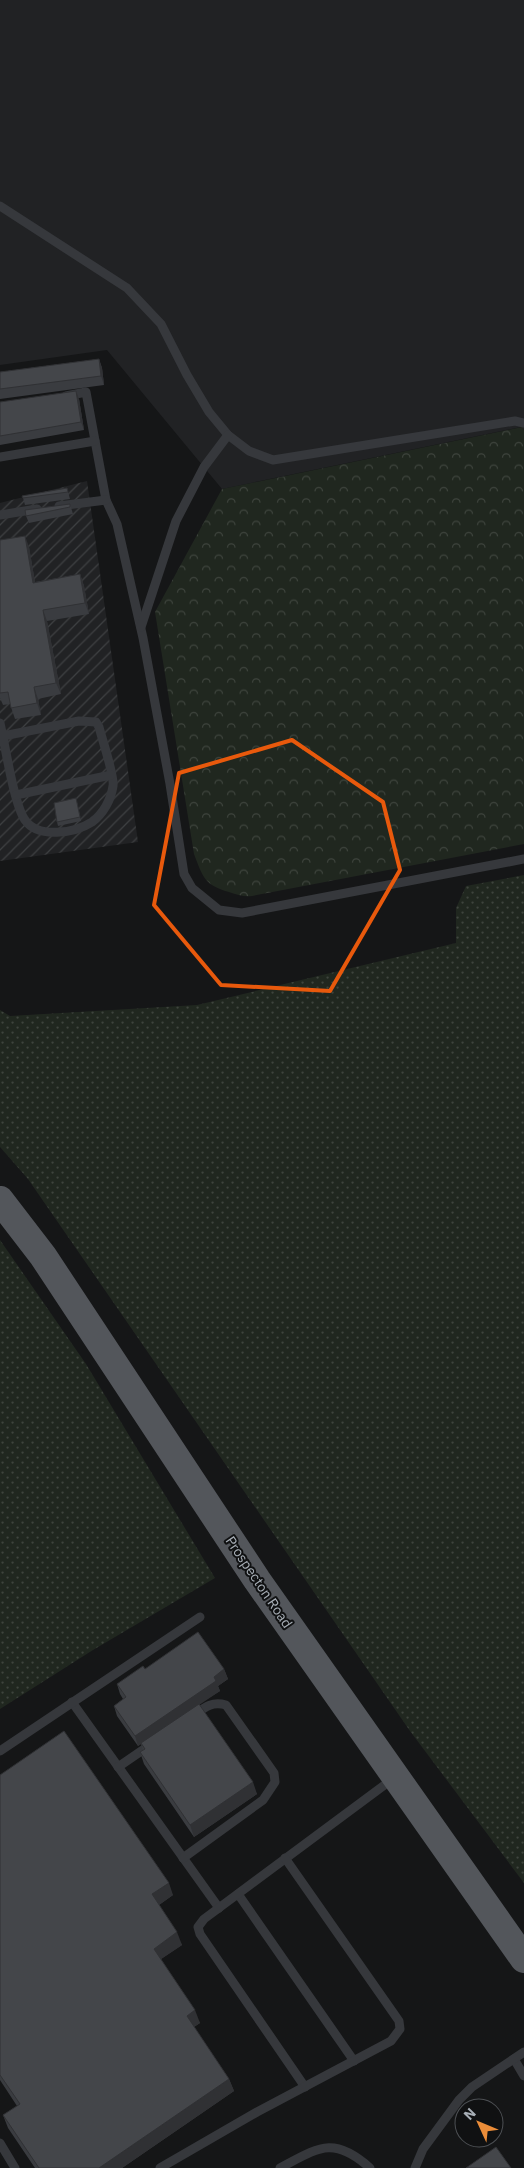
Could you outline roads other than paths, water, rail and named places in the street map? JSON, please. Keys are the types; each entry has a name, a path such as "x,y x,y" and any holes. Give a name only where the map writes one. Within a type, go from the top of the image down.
{"main road":[{"name":"Prospecton Road","path":"0,1200 43,1256 257,1580 524,1959"}],"lane":[{"path":"0,206 127,288 161,324 187,375 209,412 228,435 249,451 274,460 516,421 524,423"},
{"path":"57,397 86,392 106,500 117,524 141,627 170,784 184,874 192,888 219,910 242,913 524,859"},
{"path":"141,627 176,521 204,467 228,435"},
{"path":"0,457 95,441"},
{"path":"0,515 106,500"},
{"path":"0,723 16,795 23,819 31,827 50,832 69,830 85,826 102,813 114,784 96,722 78,721 3,736"},
{"path":"16,795 111,775"},
{"path":"0,1750 200,1617"},
{"path":"72,1702 219,1908"},
{"path":"183,1858 263,1800 275,1782 274,1773 226,1704 217,1702 210,1704 186,1721"},
{"path":"118,1767 161,1737"},
{"path":"305,2087 200,1934 198,1929 200,1922 396,1777"},
{"path":"160,2168 391,2041 400,2029 399,2021 285,1858"},
{"path":"238,1894 354,2061"},
{"path":"415,2168 423,2149 450,2109 472,2087 524,2052"},
{"path":"514,2059 524,2076"},
{"path":"0,2144 15,2168"},
{"path":"280,2168 312,2151 328,2146 347,2152 362,2160 370,2168"}]}
